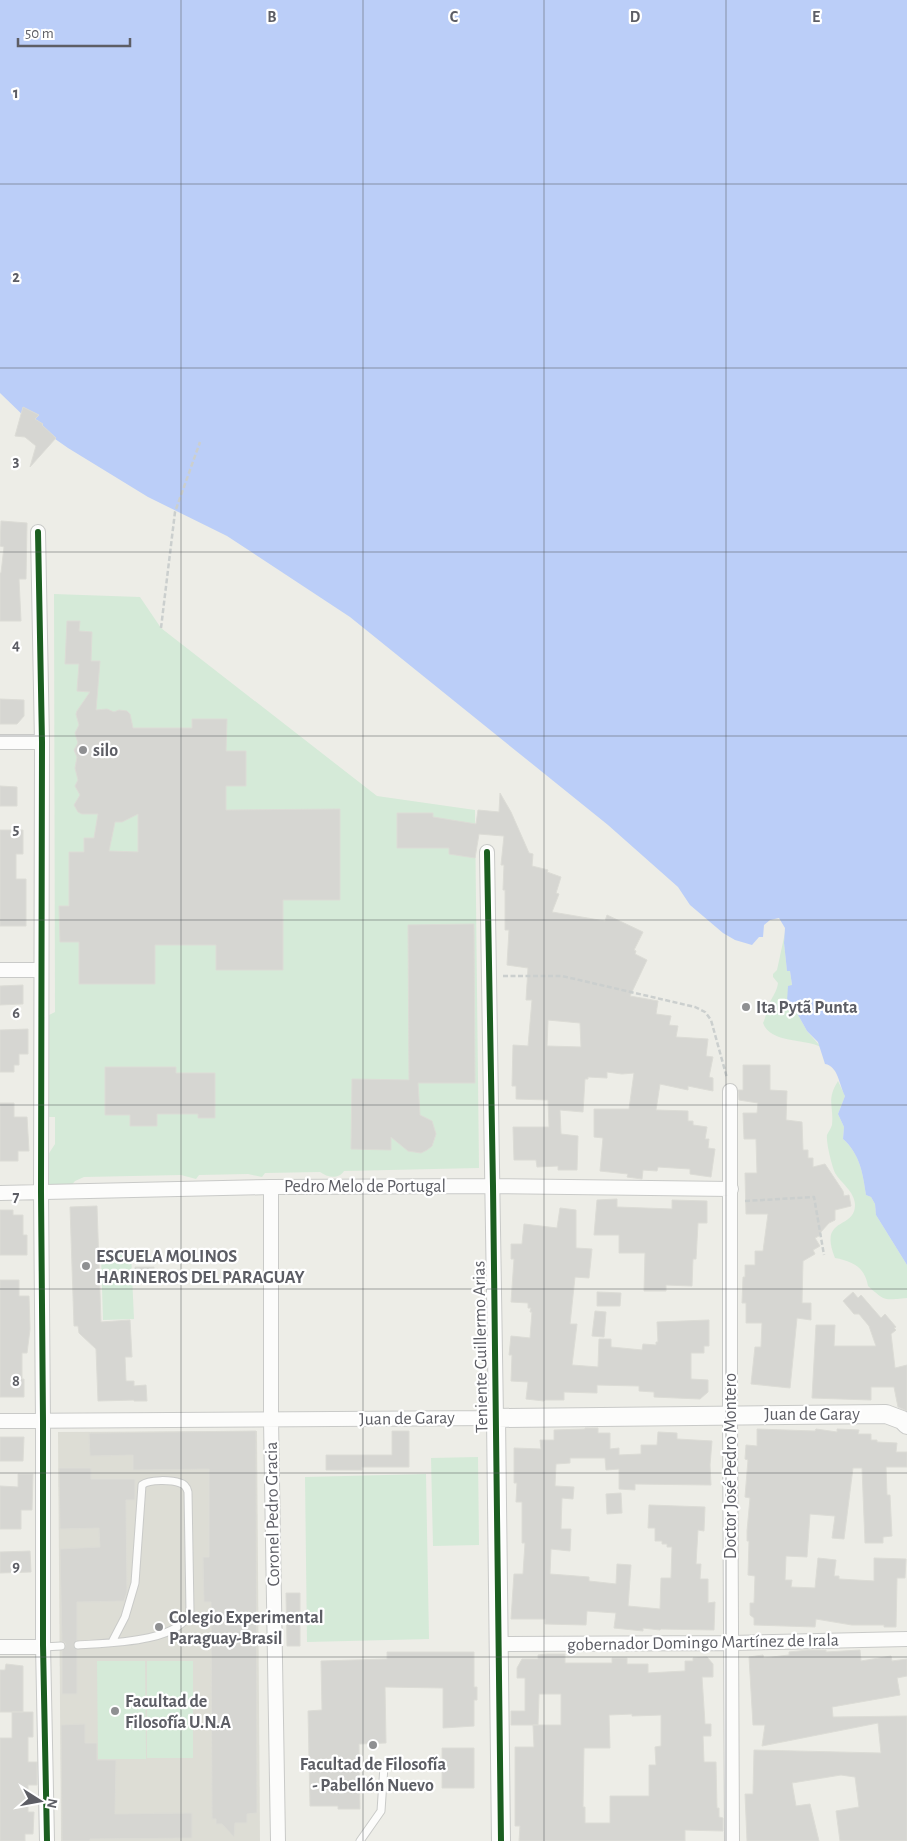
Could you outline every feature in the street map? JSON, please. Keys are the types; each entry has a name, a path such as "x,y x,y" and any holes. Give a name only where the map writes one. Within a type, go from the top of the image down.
{"street":[{"path":"38,534 42,742 40,970 43,1647 47,1841"},
{"path":"0,742 42,742"},
{"name":"Teniente Guillermo Arias","path":"487,852 501,1841"},
{"path":"0,970 40,970"},
{"name":"Doctor José Pedro Montero","path":"730,1091 732,1841"},
{"name":"Pedro Melo de Portugal","path":"0,1193 271,1187 493,1186 731,1196"},
{"name":"Coronel Pedro Gracia","path":"271,1187 271,1420 278,1841"},
{"name":"Juan de Garay","path":"0,1421 886,1414 904,1423"},
{"name":"gobernador Domingo Martínez de Irala","path":"498,1644 731,1643 907,1638"},
{"path":"0,1648 43,1647"}],"lane":[{"path":"78,1644 112,1642 151,1637 177,1628 189,1615 188,1492 186,1487 180,1483 150,1481 142,1484 135,1583 125,1617 112,1642"},
{"path":"43,1647 61,1646"},
{"path":"360,1841 381,1811 384,1766"}],"path":[{"path":"161,628 175,512 200,442"},
{"path":"489,976 562,976 695,1007 705,1012 711,1020 730,1091"},
{"path":"731,1196 814,1197 824,1255"}],"shaded area":[{"name":"Colegio Experimental Paraguay-Brasil","path":"257,1431 260,1841 61,1841 58,1432"}],"green space":[{"path":"54,594 140,597 161,628 377,796 475,810 479,1168 344,1171 336,1177 320,1172 265,1173 262,1177 248,1174 199,1175 196,1179 181,1175 84,1177 75,1181 70,1187 52,1190 48,1185 44,1161 55,1144 55,1117 48,1117 45,1017 55,1012"},
{"path":"786,928 784,943 787,971 790,971 792,986 787,1002 797,1013 807,1031 821,1047 780,1037 767,1030 763,1023 778,983 773,974 777,970"},
{"path":"838,1081 845,1096 838,1114 844,1127 843,1139 857,1158 862,1172 866,1195 871,1197 875,1204 876,1215 907,1265 907,1298 886,1299 878,1295 868,1286 864,1274 857,1266 835,1258 831,1245 831,1236 834,1229 853,1213 855,1205 853,1196 835,1173 827,1143 827,1135 832,1125 831,1098"},
{"path":"131,1253 134,1319 103,1320 101,1254"},
{"path":"478,1457 479,1545 433,1546 431,1458"},
{"path":"426,1474 429,1639 307,1642 305,1477"},
{"path":"97,1661 145,1661 146,1759 98,1759"},
{"path":"147,1661 193,1661 193,1758 147,1758"}],"water":[{"path":"0,0 907,0 907,1265 876,1215 875,1204 871,1197 866,1195 862,1172 857,1158 843,1139 844,1127 838,1114 845,1096 838,1076 833,1068 825,1064 818,1042 807,1031 797,1013 787,1002 788,986 792,985 790,971 787,971 784,943 785,928 779,918 770,920 764,925 763,937 759,937 752,945 735,940 723,933 690,905 678,887 608,825 350,617 227,536 148,497 68,448 28,420 0,393"}],"building":[{"path":"23,407 39,415 35,419 43,424 56,438 30,467 36,446 25,437 15,436"},
{"path":"1,521 27,523 26,579 19,579 21,621 0,621 0,573 4,547 0,546"},
{"path":"67,621 80,621 79,631 92,632 91,661 100,661 96,710 127,711 130,714 133,728 192,728 192,719 227,719 226,751 246,751 246,786 226,786 226,810 340,809 340,900 283,900 283,970 216,970 216,945 155,945 155,984 79,984 79,942 60,942 59,906 69,906 69,852 84,852 84,838 94,838 98,814 82,814 78,812 74,805 80,795 75,786 78,780 75,768 77,757 74,750 78,743 75,733 79,725 76,714 90,692 77,691 79,664 65,664","holes":["138,814 138,852 109,851 115,822 122,822"]},
{"path":"0,699 24,700 24,716 17,724 0,724"},
{"path":"0,786 17,787 17,806 0,806"},
{"path":"500,793 511,812 529,853 533,854 532,866 548,870 547,872 561,877 556,893 559,894 552,912 605,921 607,915 643,932 634,950 636,951 635,954 647,960 630,996 658,1001 656,1014 671,1016 669,1025 678,1026 676,1037 708,1039 706,1056 713,1057 709,1077 713,1078 713,1091 688,1086 688,1090 660,1084 656,1110 688,1111 688,1121 693,1121 693,1125 707,1127 705,1139 709,1139 708,1148 715,1149 711,1177 690,1174 690,1169 658,1167 657,1171 643,1170 642,1179 627,1177 628,1174 600,1171 603,1138 594,1137 594,1109 629,1109 634,1073 607,1072 607,1078 588,1077 588,1079 585,1079 583,1112 560,1110 561,1134 578,1136 577,1170 558,1170 558,1166 537,1167 536,1160 514,1160 513,1127 549,1127 548,1100 516,1099 516,1086 512,1086 513,1045 528,1046 532,1000 526,1000 528,968 507,965 509,930 505,930 504,865 501,865 504,836 479,834 475,858 449,854 449,848 397,848 397,813 433,813 433,817 476,824 478,810 499,812","holes":["548,1020 580,1023 581,1047 547,1046"]},
{"path":"0,830 23,830 23,854 16,854 16,879 26,879 26,926 0,926"},
{"path":"474,924 475,1083 418,1083 420,1115 432,1121 436,1134 432,1146 427,1150 421,1153 408,1151 391,1137 391,1150 351,1149 352,1079 409,1080 408,925"},
{"path":"23,985 23,1004 0,1005 0,986"},
{"path":"28,1029 28,1054 19,1054 19,1065 14,1065 14,1072 0,1072 0,1030"},
{"path":"743,1065 770,1065 770,1090 787,1091 786,1120 802,1122 803,1150 808,1150 808,1158 813,1158 813,1167 825,1164 843,1191 844,1196 849,1195 851,1206 835,1210 835,1220 829,1223 820,1233 821,1235 815,1238 820,1246 813,1250 815,1254 803,1261 802,1303 811,1303 811,1320 797,1318 790,1388 751,1384 755,1347 761,1347 762,1323 746,1323 746,1303 742,1303 743,1277 745,1277 745,1265 755,1265 755,1251 763,1251 768,1214 746,1214 745,1173 757,1173 756,1139 744,1139 743,1113 757,1113 758,1103 739,1100 738,1090 743,1090"},
{"path":"105,1067 176,1067 176,1073 215,1073 215,1118 198,1118 198,1114 157,1114 157,1126 130,1126 130,1115 105,1115"},
{"path":"0,1103 14,1103 14,1117 27,1117 29,1151 18,1151 18,1161 0,1161"},
{"path":"617,1199 617,1207 672,1209 672,1200 707,1201 707,1223 698,1223 696,1259 693,1259 692,1286 666,1285 666,1291 644,1291 645,1253 619,1253 619,1235 594,1235 597,1200"},
{"name":"ESCUELA MOLINOS HARINEROS DEL PARAGUAY","path":"97,1206 101,1322 130,1320 132,1357 125,1357 126,1381 134,1381 134,1386 146,1385 147,1401 98,1401 96,1349 79,1333 78,1326 74,1326 70,1207"},
{"path":"560,1208 576,1210 576,1248 592,1249 589,1278 575,1277 570,1324 577,1324 572,1365 598,1367 599,1339 611,1339 611,1347 642,1350 643,1344 656,1345 656,1342 658,1342 657,1322 709,1320 709,1346 704,1346 704,1353 691,1353 691,1379 708,1380 708,1392 700,1399 654,1397 654,1392 639,1391 639,1386 597,1385 597,1393 564,1392 564,1400 544,1401 526,1399 528,1382 511,1381 512,1355 509,1355 511,1336 530,1338 532,1312 530,1312 531,1308 528,1308 528,1303 511,1302 514,1259 511,1259 511,1244 522,1244 524,1224 557,1228"},
{"path":"0,1210 13,1210 13,1215 23,1215 23,1235 27,1235 27,1255 0,1255"},
{"path":"135,1267 154,1267 154,1282 135,1282"},
{"path":"0,1280 19,1280 19,1296 29,1296 30,1329 27,1353 22,1353 24,1397 0,1397"},
{"path":"597,1292 621,1293 620,1306 597,1306"},
{"path":"853,1292 858,1298 861,1295 881,1318 885,1314 896,1327 894,1328 896,1330 891,1334 895,1368 907,1365 907,1411 898,1407 894,1387 871,1387 871,1400 812,1398 816,1325 835,1325 834,1346 876,1346 869,1326 859,1314 854,1314 843,1301"},
{"path":"595,1311 606,1312 604,1337 592,1336"},
{"path":"598,1428 598,1433 610,1433 610,1449 619,1448 619,1455 641,1454 641,1445 657,1445 658,1432 677,1433 677,1439 712,1441 711,1485 635,1484 635,1490 619,1489 619,1469 606,1470 605,1458 570,1458 570,1463 556,1464 555,1486 574,1487 573,1499 562,1498 561,1529 571,1529 570,1551 551,1549 550,1574 589,1577 589,1581 616,1584 617,1564 631,1565 628,1606 660,1609 661,1578 671,1578 672,1547 662,1544 662,1541 655,1541 655,1528 648,1528 649,1505 705,1507 704,1531 698,1530 696,1564 701,1564 700,1579 708,1579 708,1603 715,1602 714,1630 660,1630 643,1628 643,1631 614,1628 616,1613 587,1611 586,1625 545,1624 545,1619 511,1619 514,1574 523,1574 525,1543 522,1543 522,1502 516,1502 517,1483 514,1483 514,1448 541,1449 540,1440 554,1440 554,1430"},
{"path":"757,1429 815,1431 816,1429 837,1432 837,1429 859,1430 858,1434 871,1434 871,1440 897,1443 896,1452 907,1452 907,1467 886,1467 887,1495 890,1495 892,1536 883,1537 883,1543 865,1543 862,1468 853,1468 844,1539 832,1538 835,1516 810,1514 807,1557 786,1556 785,1580 792,1580 791,1587 815,1588 818,1558 836,1560 834,1576 839,1576 839,1579 874,1581 874,1558 906,1559 905,1578 897,1578 896,1627 852,1625 816,1619 815,1627 754,1625 754,1618 750,1615 750,1603 754,1603 755,1576 748,1575 749,1541 747,1541 747,1531 750,1498 745,1497 748,1460 745,1459 746,1445 757,1446"},
{"path":"256,1431 257,1813 247,1814 247,1823 235,1823 234,1837 222,1824 216,1824 216,1819 212,1819 211,1602 204,1602 203,1557 209,1557 209,1469 133,1470 133,1455 90,1456 89,1433"},
{"path":"392,1431 409,1431 409,1467 362,1467 362,1470 326,1470 326,1455 392,1455"},
{"path":"0,1437 24,1437 23,1461 0,1461"},
{"path":"59,1468 91,1468 91,1479 135,1479 135,1500 126,1500 127,1592 124,1601 77,1602 77,1640 73,1645 77,1650 77,1694 62,1694 62,1651 66,1646 62,1641 60,1549 100,1547 99,1528 60,1529"},
{"path":"18,1474 33,1474 32,1510 21,1510 21,1529 0,1529 0,1486 18,1487"},
{"path":"621,1493 622,1513 607,1514 606,1494"},
{"path":"30,1551 31,1572 0,1573 0,1552"},
{"path":"286,1593 300,1593 300,1646 287,1646"},
{"path":"826,1650 826,1652 860,1650 861,1661 891,1656 892,1661 907,1659 907,1676 897,1678 900,1695 832,1707 833,1717 907,1716 907,1841 840,1841 836,1811 859,1807 855,1777 841,1775 792,1783 796,1806 810,1804 819,1841 747,1841 745,1794 753,1794 754,1750 881,1753 878,1723 762,1746 765,1725 753,1725 749,1657 763,1655 764,1658 789,1655 789,1652"},
{"path":"387,1652 474,1652 474,1687 477,1687 477,1700 474,1700 474,1726 443,1728 443,1688 385,1687 386,1743 359,1744 360,1809 338,1809 338,1806 310,1806 308,1711 322,1710 321,1661 387,1659"},
{"path":"565,1654 565,1663 612,1663 612,1658 627,1658 627,1664 648,1664 648,1673 685,1671 685,1661 693,1661 693,1658 707,1657 713,1664 713,1677 702,1677 705,1724 711,1724 711,1736 703,1736 704,1762 716,1762 717,1808 719,1808 719,1817 723,1818 723,1831 685,1830 685,1841 519,1841 520,1826 515,1826 515,1747 534,1747 533,1725 511,1725 511,1711 525,1711 525,1678 517,1678 517,1668 522,1659 538,1659 538,1655","holes":["539,1694 561,1694 561,1725 538,1725","632,1714 632,1716 661,1715 661,1746 655,1747 656,1765 649,1765 649,1796 610,1796 610,1823 585,1823 585,1807 583,1807 584,1748 610,1748 609,1715"]},
{"path":"6,1664 23,1666 23,1712 0,1712 0,1670 5,1670"},
{"path":"12,1712 33,1712 33,1737 28,1737 28,1762 37,1762 37,1785 28,1785 28,1812 34,1812 33,1834 25,1834 25,1841 0,1841 0,1738 12,1738"},
{"path":"85,1724 85,1743 97,1743 97,1760 116,1760 115,1814 192,1813 192,1838 62,1841 61,1725"},
{"path":"442,1748 474,1748 474,1788 442,1788"}],"cycle path":[{"path":"38,532 42,742 43,1645 47,1841"},
{"path":"487,852 501,1841"}],"place":[{"name":"silo","path":"83,750"},
{"name":"Ita Pytã Punta","path":"746,1007"},
{"name":"ESCUELA MOLINOS HARINEROS DEL PARAGUAY","path":"86,1266"},
{"name":"Colegio Experimental Paraguay-Brasil","path":"159,1627"},
{"name":"Facultad de Filosofía U.N.A","path":"115,1711"},
{"name":"Facultad de Filosofía - Pabellón Nuevo","path":"373,1745"}]}
